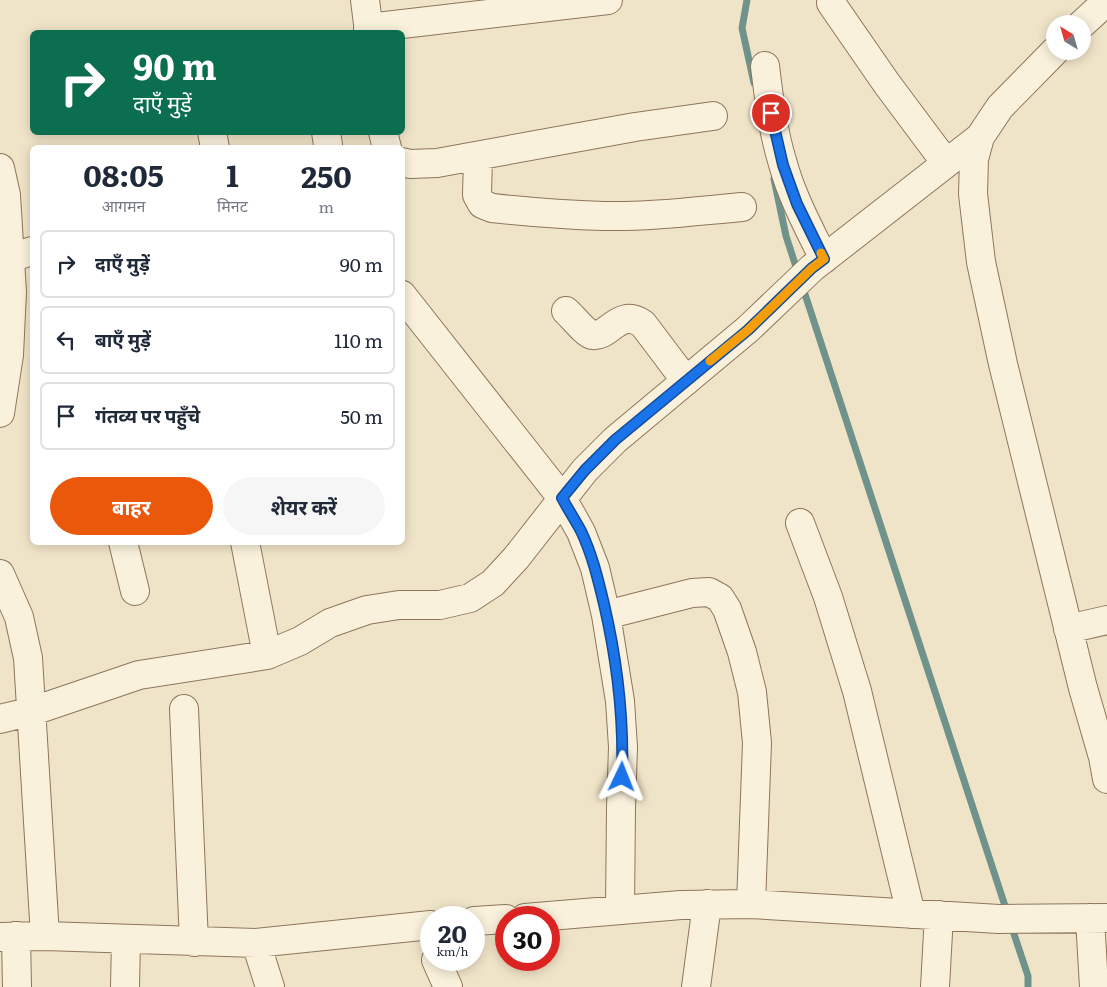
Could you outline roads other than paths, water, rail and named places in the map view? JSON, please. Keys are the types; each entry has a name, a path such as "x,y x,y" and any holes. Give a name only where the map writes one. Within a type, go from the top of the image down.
{"street":[{"path":"366,0 368,30 608,0"},
{"path":"1091,16 1107,1"},
{"path":"831,3 886,84 946,163"},
{"path":"1046,60 1000,107 980,137 974,159 973,194 981,262 1006,373 1068,629 1103,757 1107,780"},
{"path":"765,66 771,113 783,165 818,264"},
{"path":"405,163 437,163 635,127 714,116"},
{"path":"0,719 33,711 139,675 267,655 300,641 330,623 367,610 399,606 440,605 470,598 493,582 516,558 585,470 615,440 748,330 818,264 980,137"},
{"path":"478,156 477,195 482,204 492,208 555,215 605,216 661,214 742,207"},
{"path":"0,168 21,254 6,292 9,355 2,383 0,413"},
{"path":"405,299 562,498 581,532 595,568 606,615 620,701 623,747 620,910"},
{"path":"566,311 588,333 593,335 599,334 619,322 636,319 643,324 686,381"},
{"path":"800,523 828,597 858,691 911,914"},
{"path":"124,545 135,591"},
{"path":"246,545 267,655"},
{"path":"0,574 19,617 28,658 33,711 35,779 45,936"},
{"path":"606,615 692,592 709,592 720,598 727,609 742,652 750,684 757,743 751,904"},
{"path":"1068,629 1107,620"},
{"path":"184,709 194,942"},
{"path":"696,987 707,904"},
{"path":"560,915 681,905 751,904 999,919 1098,918 1094,987"},
{"path":"935,987 939,915"},
{"path":"17,987 8,937 45,936 256,943 420,932"},
{"path":"125,987 126,939"},
{"path":"256,943 270,987"},
{"path":"441,971 448,987"}],"waterway":[{"path":"747,0 742,28 754,83"},
{"path":"774,179 786,236 798,273"},
{"path":"802,285 1007,912"},
{"path":"1011,925 1028,976 1028,987"}]}
